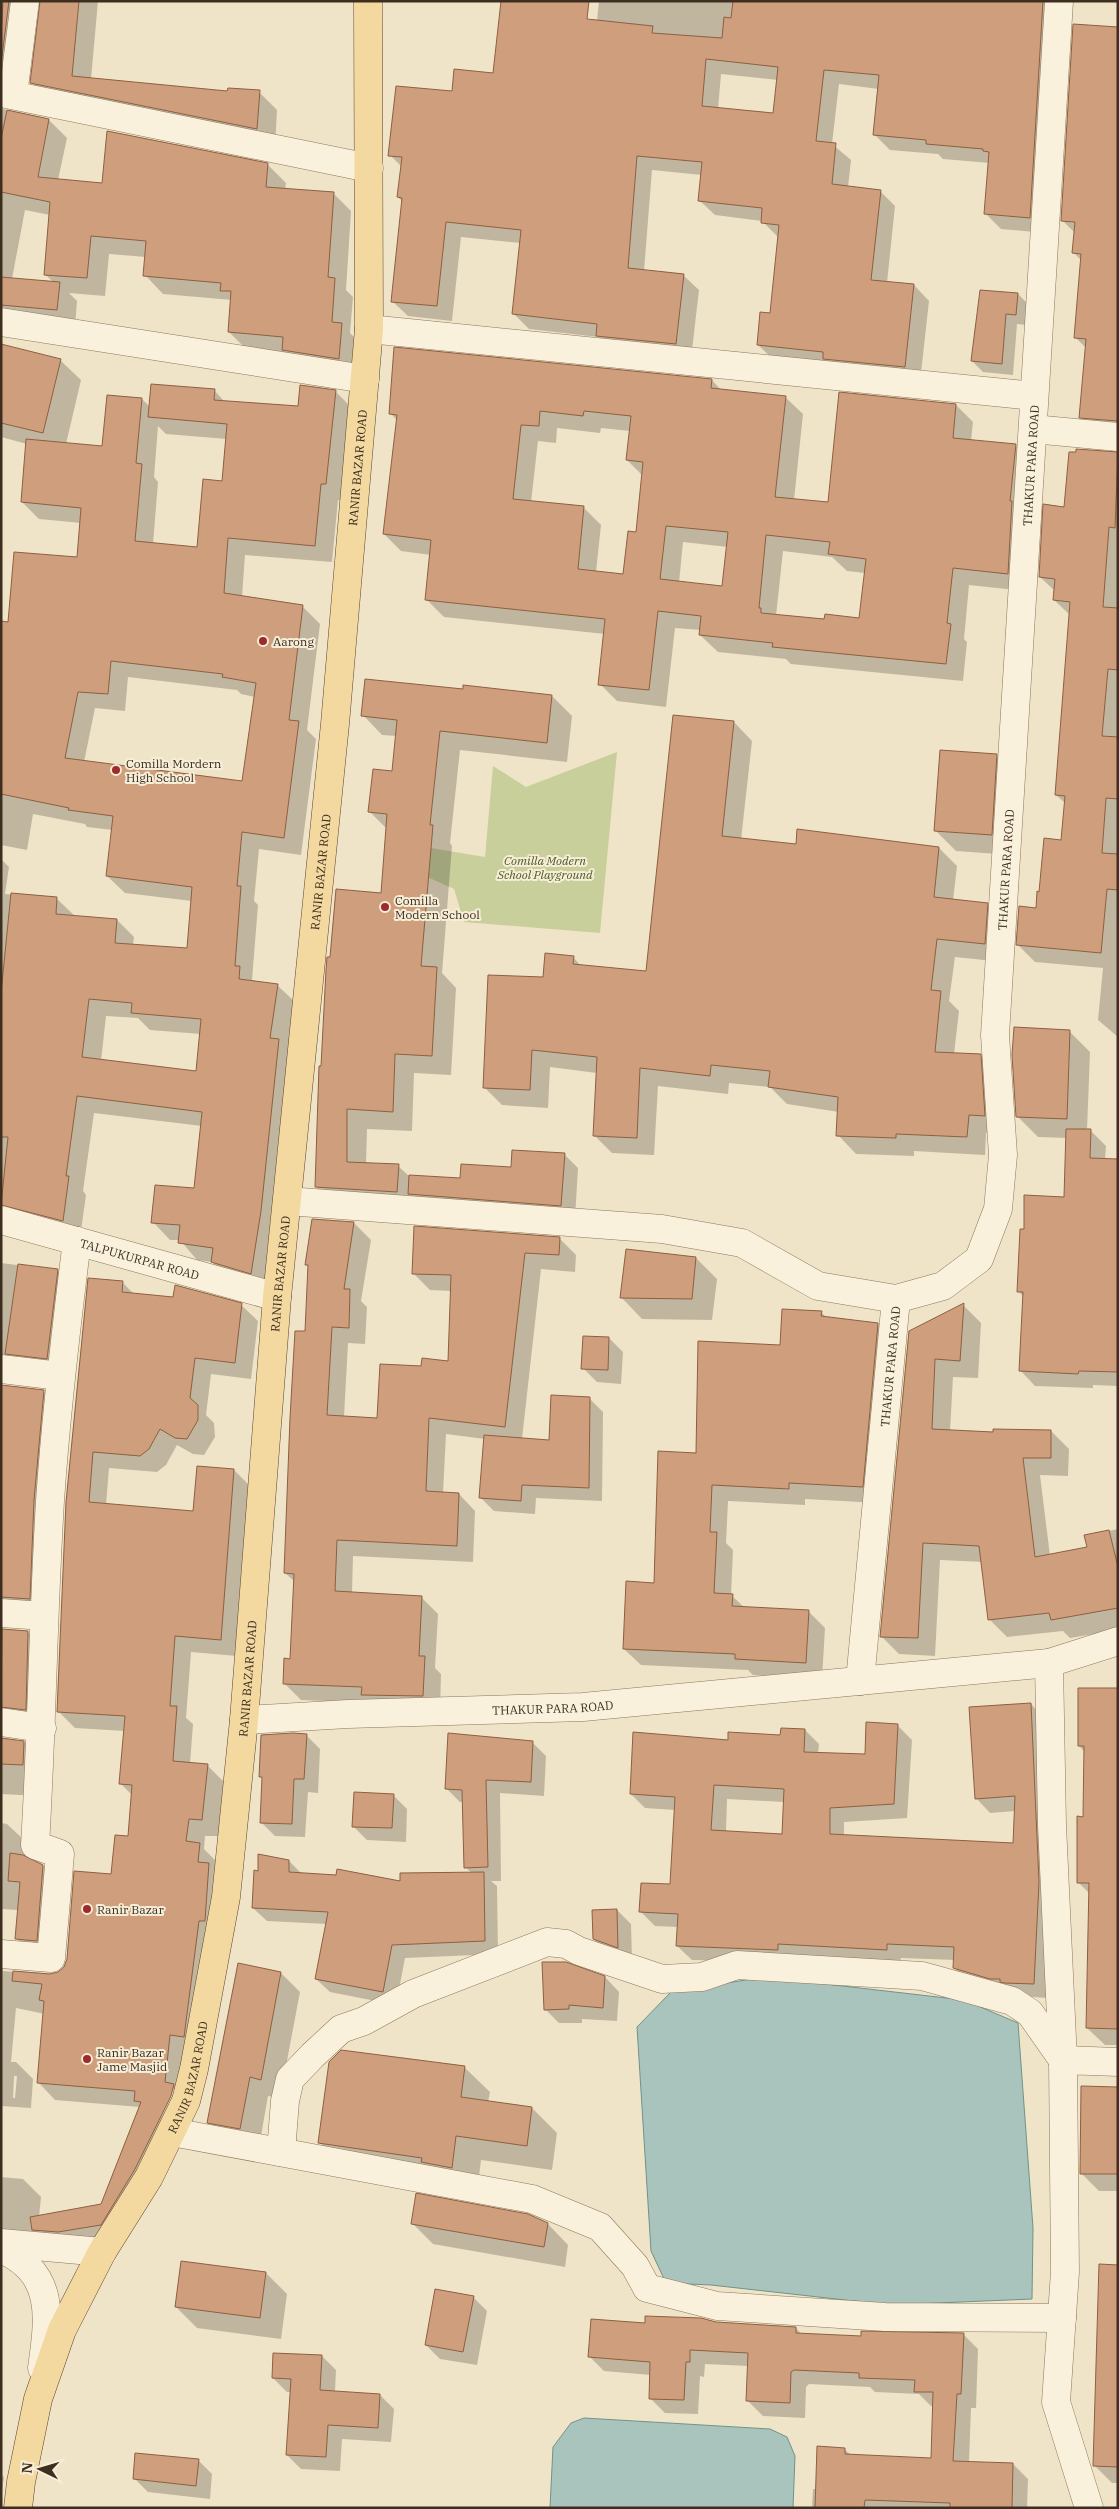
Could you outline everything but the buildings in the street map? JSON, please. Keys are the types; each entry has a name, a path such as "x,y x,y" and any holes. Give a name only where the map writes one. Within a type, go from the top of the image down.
{"main road":[{"name":"RANIR BAZAR ROAD","path":"18,2508 20,2482 38,2399 62,2330 102,2252 149,2177 186,2101 194,2069 226,1897 244,1720 277,1297 335,724 370,329 368,1"}],"street":[{"path":"25,1 7,94 369,168"},
{"name":"THAKUR PARA ROAD","path":"860,1680 896,1299 943,1286 979,1259 998,1209 1004,1155 995,1035 1059,1"},
{"path":"1,322 365,379"},
{"path":"370,329 1034,396"},
{"path":"1033,429 1118,437"},
{"path":"288,1201 662,1229 742,1243 818,1286 896,1299"},
{"name":"TALPUKURPAR ROAD","path":"1,1220 277,1297"},
{"path":"1,1954 51,1958 60,1854 35,1845 42,1728 44,1616 60,1376 76,1241"},
{"path":"1,1369 60,1376"},
{"path":"1,1613 44,1616"},
{"name":"THAKUR PARA ROAD","path":"244,1720 348,1714 583,1707 1049,1663 1118,1641"},
{"path":"1049,1663 1052,1825 1063,2060 1065,2272 1056,2402 1089,2508"},
{"path":"1,1722 42,1728"},
{"path":"281,2152 285,2101 290,2080 313,2054 341,2029 364,2021 412,1994 547,1942 566,1944 579,1951 662,1979 702,1977 737,1965 922,1976 1012,2001 1030,2013 1063,2060"},
{"path":"1063,2060 1118,2062"},
{"path":"172,2132 532,2199 600,2227 635,2266 647,2288 717,2306 884,2318 1062,2318"},
{"path":"1,2243 102,2252"},
{"path":"1,2249 12,2254 33,2270 44,2292 48,2324 38,2399"}],"green space":[{"name":"Comilla Modern School Playground","path":"617,752 600,933 464,922 454,889 425,876 431,848 485,857 493,766 526,787"}],"water":[{"path":"764,1977 964,2000 1018,2023 1033,2228 1032,2299 890,2305 711,2285 666,2283 651,2251 637,2027 671,1992"},
{"path":"584,2418 770,2429 787,2437 795,2456 793,2508 550,2508 553,2447 571,2423"}],"place":[{"name":"Aarong","path":"263,641"},
{"name":"Comilla Mordern High School","path":"116,770"},
{"name":"Comilla Modern School","path":"385,907"},
{"name":"Ranir Bazar","path":"87,1909"},
{"name":"Ranir Bazar Jame Masjid","path":"87,2059"}]}
